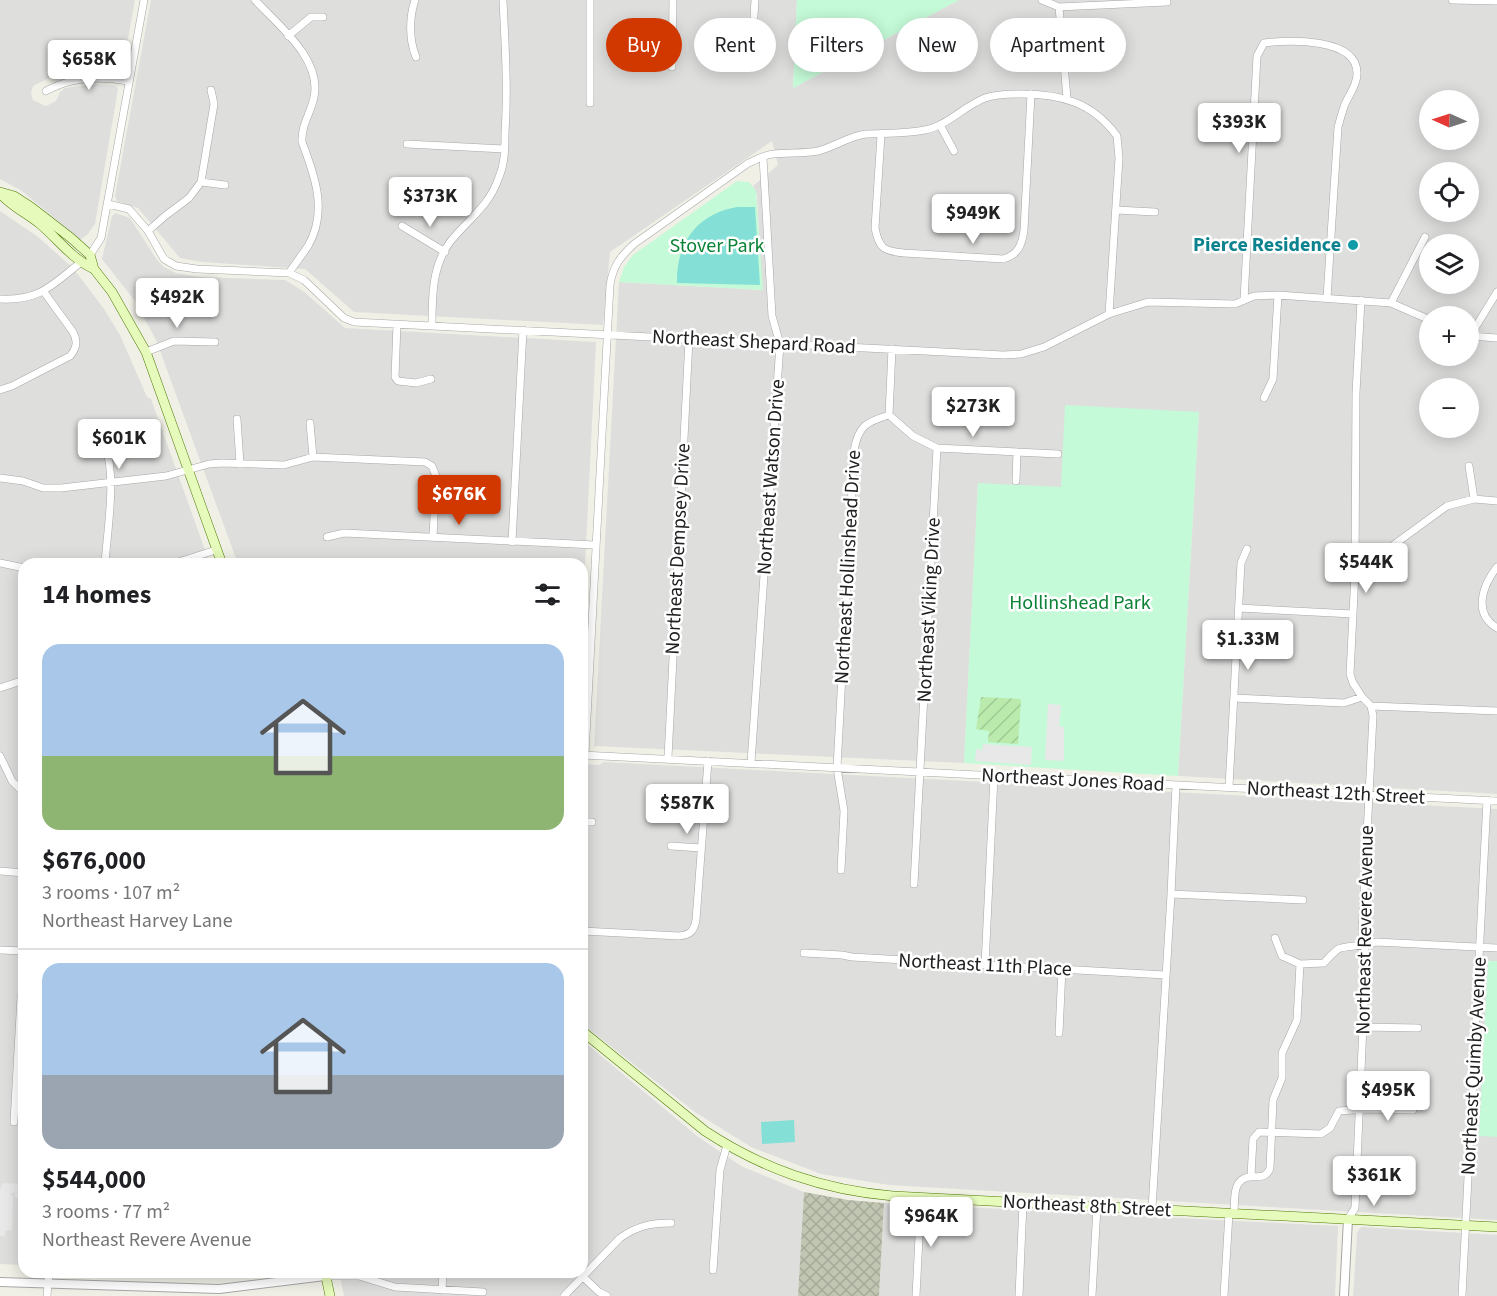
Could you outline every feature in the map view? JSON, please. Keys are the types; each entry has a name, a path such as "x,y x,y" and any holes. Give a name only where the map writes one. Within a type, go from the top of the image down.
{"main road":[{"path":"2,195 47,223 80,253 90,255 94,269 117,301 146,352 219,558"},
{"path":"2,195 42,226 80,263 94,269"},
{"name":"Northeast 8th Street","path":"588,1036 705,1131 727,1145 778,1171 829,1187 867,1194 921,1198 1497,1227"},
{"path":"326,1278 330,1296"}],"street":[{"path":"0,299 25,297 44,292 90,255 101,238 144,0"},
{"path":"108,204 129,209 148,231 164,259 176,266 289,273 316,228 319,206 318,190 301,135 314,98 316,82 312,66 304,53 255,0"},
{"path":"415,0 412,8 410,43 416,57"},
{"path":"432,325 435,278 445,252 450,243 487,203 500,175 507,99 503,0"},
{"path":"590,0 590,103"},
{"path":"673,0 673,18"},
{"path":"754,15 755,0"},
{"path":"1042,0 1059,7 1167,2"},
{"path":"1452,0 1497,1"},
{"path":"1059,7 1067,98"},
{"path":"288,36 311,17 323,17"},
{"path":"1244,300 1257,56 1264,43 1279,41 1331,45 1345,52 1356,64 1355,82 1345,104 1337,138 1327,298"},
{"path":"46,91 60,83 92,78 107,77 129,81"},
{"path":"148,231 189,198 201,182 214,104 211,90"},
{"path":"881,135 875,228 884,248 889,252 1003,259 1010,257 1020,248 1024,230 1031,94"},
{"path":"588,679 612,272 618,259 643,237 747,164 763,157 818,151 857,136 926,130 940,125 963,109 987,97 1031,94 1067,98 1095,114 1117,136 1119,158 1109,314"},
{"path":"940,125 954,151"},
{"path":"407,144 504,149"},
{"name":"Northeast Watson Drive","path":"751,763 780,344 772,316 763,157"},
{"path":"201,182 225,185"},
{"path":"1116,210 1155,212"},
{"path":"402,226 445,252"},
{"path":"1391,303 1419,249"},
{"name":"Northeast Shepard Road","path":"289,273 304,280 344,318 354,322 1022,354 1044,347 1109,314 1148,302 1235,304 1261,295 1278,295 1391,303 1419,315"},
{"path":"0,390 70,356 76,347 77,342 73,332 44,292"},
{"path":"1479,320 1497,292"},
{"path":"1264,398 1274,378 1278,295"},
{"path":"1361,300 1356,393 1355,573 1350,674 1362,697 1371,706 1497,711"},
{"path":"397,324 395,376 398,381 416,383 431,379"},
{"path":"512,542 523,330"},
{"path":"1479,337 1497,338"},
{"name":"Northeast Dempsey Drive","path":"668,758 689,339"},
{"path":"146,352 174,341 215,342"},
{"path":"892,349 889,415 913,436 937,448 1058,454"},
{"name":"Northeast Hollinshead Drive","path":"841,870 844,811 837,768 854,451 856,438 862,428 871,421 889,415"},
{"path":"237,418 240,464"},
{"path":"310,423 313,457"},
{"path":"105,446 110,457 105,558"},
{"name":"Northeast Viking Drive","path":"914,884 937,448"},
{"path":"1016,481 1017,452"},
{"path":"0,478 52,488 110,484 166,476 209,464 284,465 313,457 419,461 432,466 436,476 433,537"},
{"path":"1469,466 1474,499"},
{"path":"1355,573 1447,506 1474,499 1497,501"},
{"path":"327,537 344,532 595,545"},
{"path":"1229,788 1241,563 1247,549"},
{"path":"191,558 216,550"},
{"path":"0,563 18,567"},
{"path":"1497,567 1487,580 1481,601 1484,613 1492,625 1497,628"},
{"path":"1239,608 1353,614"},
{"path":"0,688 18,682"},
{"path":"1234,698 1344,704 1362,697"},
{"name":"Northeast Revere Avenue","path":"1344,1296 1348,1220 1355,1208 1360,1111 1365,946 1362,933 1373,716 1371,706"},
{"name":"Northeast Jones Road","path":"588,755 1176,785 1152,1209"},
{"path":"0,756 12,781 18,787"},
{"path":"588,931 674,936 691,933 696,920 708,761"},
{"path":"986,965 994,777"},
{"name":"Northeast 12th Street","path":"1176,785 1497,801"},
{"name":"Northeast Quimby Avenue","path":"1462,1296 1487,800"},
{"path":"671,846 701,848"},
{"path":"0,871 18,872"},
{"path":"1171,894 1303,900"},
{"path":"1275,938 1282,956 1300,964 1324,963 1338,950 1376,942 1497,948"},
{"path":"0,950 18,951"},
{"name":"Northeast 11th Place","path":"804,953 1165,975"},
{"path":"1224,1296 1231,1213 1238,1185 1251,1176 1268,1175 1270,1168 1273,1100 1281,1078 1282,1053 1297,1020 1300,964"},
{"path":"1059,1033 1062,969"},
{"path":"1363,1027 1418,1028"},
{"path":"14,1122 18,1065"},
{"path":"1251,1176 1253,1139 1259,1131 1322,1134 1330,1128 1339,1111 1413,1110"},
{"path":"713,1269 720,1170 727,1145"},
{"path":"916,1296 921,1198"},
{"path":"1019,1296 1023,1203"},
{"path":"1092,1296 1097,1207"},
{"path":"588,1267 628,1232 645,1225 672,1223"},
{"path":"47,1296 48,1278"},
{"path":"0,1282 219,1289 297,1278"},
{"path":"366,1278 395,1287 483,1292"},
{"path":"442,1290 443,1278"},
{"path":"564,1296 577,1278"},
{"path":"584,1278 599,1292 607,1296"}],"shaded area":[{"path":"0,0 135,0 122,71 99,70 53,76 33,86 31,93 33,100 46,106 56,101 60,92 65,88 97,84 116,86 118,89 95,224 80,240 22,191 0,179"},
{"path":"151,0 797,0 796,18 788,18 788,72 794,72 793,88 823,72 884,72 884,40 896,33 896,72 978,72 978,18 925,18 959,0 1497,0 1497,794 1178,776 1199,412 1061,488 978,484 964,763 594,746 619,282 762,290 757,195 753,186 778,165 772,141 610,252 603,325 354,312 305,269 202,262 180,258 138,208 117,201 115,196"},
{"path":"0,211 38,237 73,268 104,309 120,335 147,397 151,399 208,558 18,558 18,1265 0,1264"},
{"path":"115,213 130,218 157,260 164,267 176,273 200,277 285,280 303,291 345,328 596,342 585,558 236,558 156,340 135,301 102,259 112,216"},
{"path":"1048,704 1061,705 1059,726 1064,727 1064,761 1045,760"},
{"path":"983,744 1032,747 1031,765 975,761 976,749 982,750"},
{"path":"604,762 1497,809 1497,1220 889,1185 821,1174 751,1147 695,1112 588,1029 588,764 599,765"},
{"path":"588,1045 697,1136 741,1166 804,1192 798,1296 344,1296 340,1278 588,1278"},
{"path":"3,1183 18,1184 18,1198 15,1198 15,1192 9,1194 13,1196 12,1230 5,1231 5,1236 0,1236 0,1189"},
{"path":"804,1192 848,1200 884,1203 879,1296 798,1296"},
{"path":"884,1203 1338,1226 1335,1296 879,1296"},
{"path":"1362,1227 1497,1235 1497,1296 1353,1296 1357,1234"}],"green space":[{"path":"797,0 959,0 925,18 896,18 896,33 884,40 884,18 796,18"},
{"path":"794,72 823,72 793,88"},
{"name":"Stover Park","path":"737,181 749,182 756,191 763,290 619,282 624,267 633,255"},
{"path":"737,207 755,207 760,285 677,283 680,255 692,233 711,216"},
{"name":"Hollinshead Park","path":"1065,405 1199,412 1178,776 964,763 978,483 1061,487"},
{"path":"981,697 1021,699 1018,744 988,742 989,731 976,729"},
{"path":"1488,961 1497,961 1497,1137 1479,1136"},
{"path":"794,1120 795,1142 762,1144 761,1122"}],"place":[{"name":"Pierce Residence","path":"1353,245"}]}
